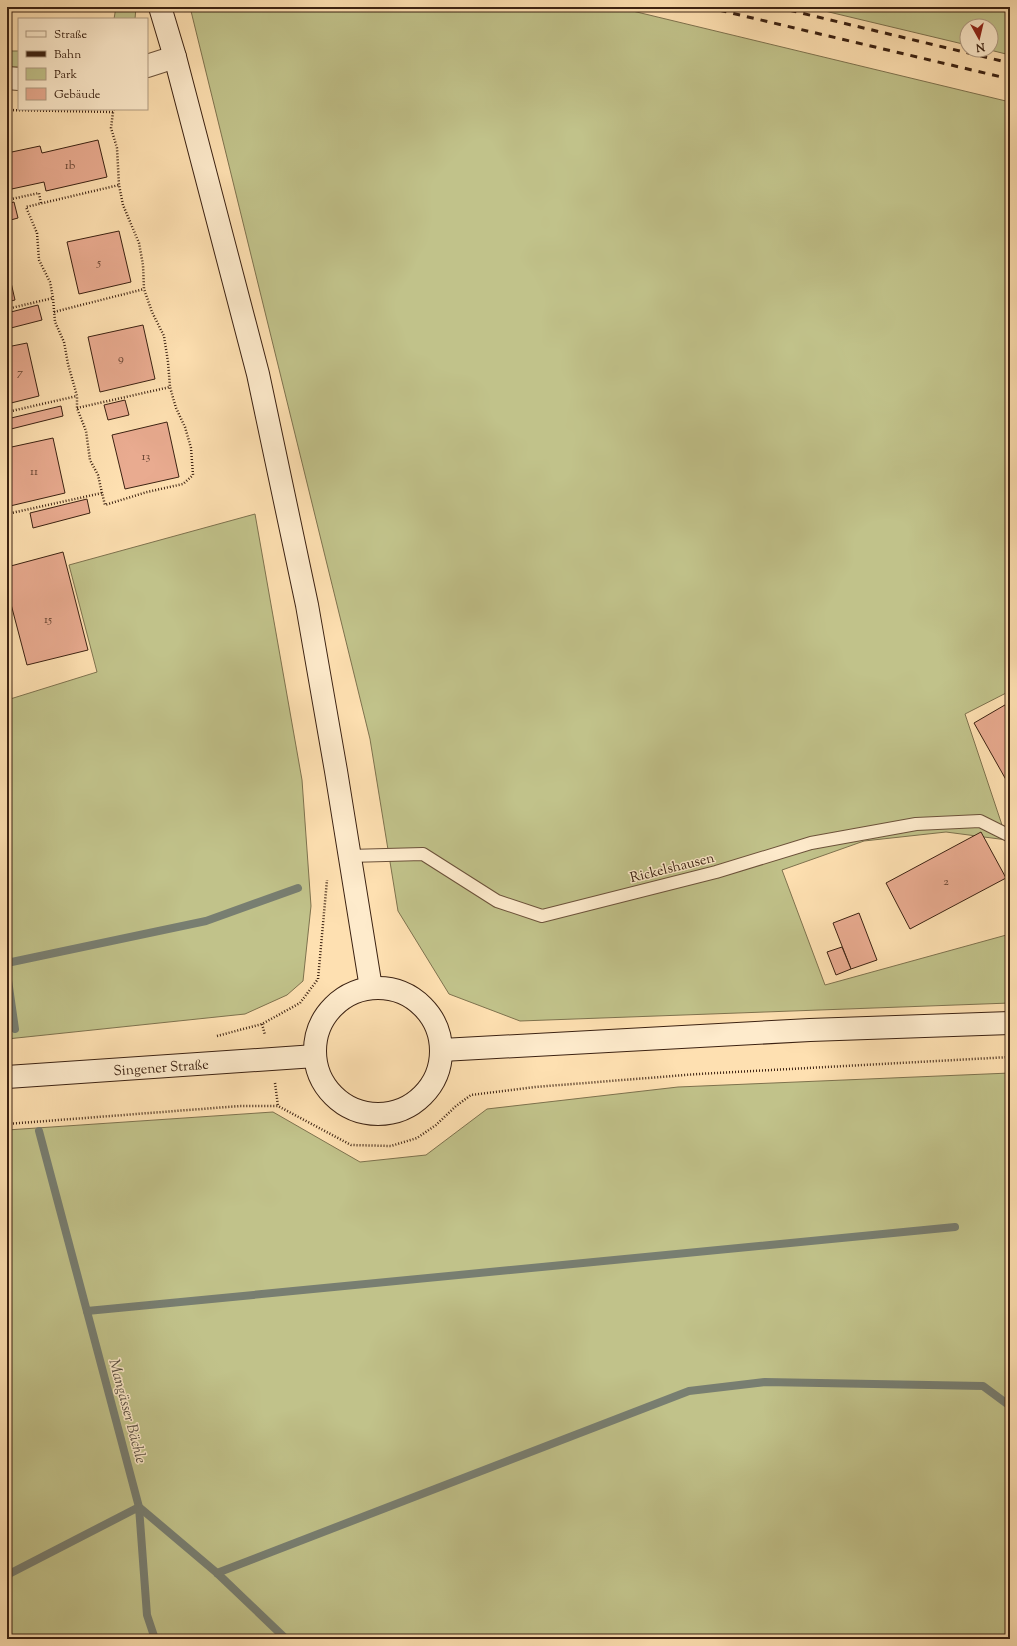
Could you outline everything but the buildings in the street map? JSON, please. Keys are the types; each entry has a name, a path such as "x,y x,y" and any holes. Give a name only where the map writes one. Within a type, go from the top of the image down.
{"main road":[{"path":"160,7 175,57 258,374 307,605 336,771 371,988"},
{"path":"148,66 175,57"},
{"path":"7,78 18,78"},
{"path":"371,988 392,989 412,997 428,1011 438,1029 442,1050 438,1072 428,1090 412,1105 392,1113 370,1114 350,1108 332,1095 320,1077 315,1056 316,1037 323,1019 336,1004 352,993 371,988"},
{"path":"442,1050 810,1030 1010,1024"},
{"name":"Singener Straße","path":"7,1078 315,1056"}],"lane":[{"name":"Rickelshausen","path":"349,856 423,854 497,901 542,916 716,872 811,842 916,824 980,821 1010,836"}],"path":[{"path":"7,110 114,111 111,128 117,148 119,185 123,206 138,243 143,265 144,289 152,312 164,336 170,387 191,448 193,475 183,484 147,492 105,505 98,475 90,460 86,431 77,408 78,396 64,342 55,322 50,282 39,260 37,233 26,207 119,185"},
{"path":"7,200 39,193 41,203"},
{"path":"54,312 144,289"},
{"path":"7,310 53,298"},
{"path":"77,408 170,387"},
{"path":"7,412 78,396"},
{"path":"7,514 102,493"},
{"path":"214,1037 262,1024 300,1003 314,985 318,979 328,869 349,856"},
{"path":"7,1124 240,1106 278,1106 351,1145 391,1146 417,1138 436,1125 456,1106 471,1095 535,1087 698,1074 1010,1057"}],"green space":[{"path":"116,7 136,7 135,18 114,18"},
{"path":"190,7 616,7 1010,102 1010,691 965,714 1007,840 946,832 864,841 782,870 825,985 1010,934 1010,1003 520,1021 449,994 398,911 370,739"},
{"path":"808,7 1010,7 1010,55 999,52 999,18 959,18 959,43"},
{"path":"7,51 18,51 18,67 7,67"},
{"path":"255,514 302,780 311,906 303,981 287,995 245,1014 7,1039 7,700 97,672 69,565"},
{"path":"1010,1073 1010,1639 7,1639 7,1130 273,1112 360,1162 426,1155 487,1109 678,1087"}],"waterway":[{"path":"7,963 206,921 298,888"},
{"name":"Mangässer Bächle","path":"7,973 15,1029"},
{"name":"Mangässer Bächle","path":"39,1131 139,1507 217,1573 286,1639"},
{"path":"87,1311 955,1227"},
{"path":"217,1573 689,1391 765,1382 983,1386 1010,1406"},
{"path":"7,1575 139,1507 147,1615 155,1639"}],"railway":[{"path":"706,7 1010,79"},
{"path":"776,7 1010,63"}]}
